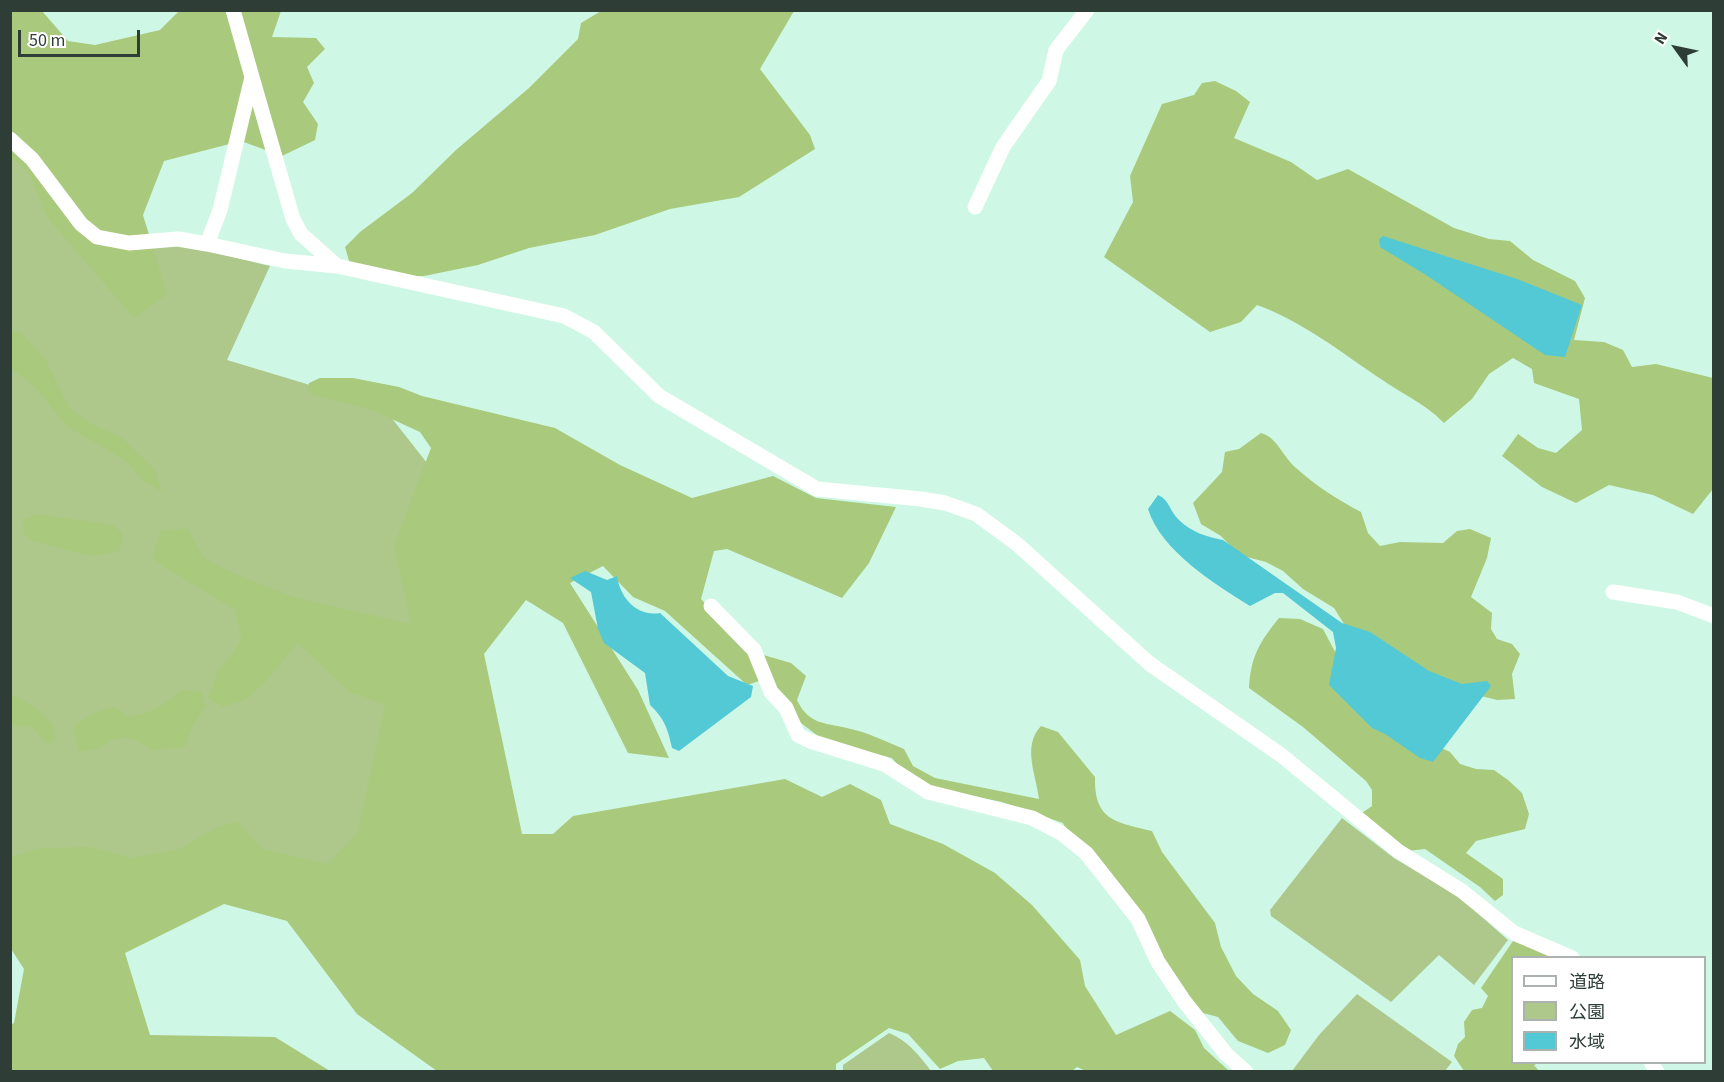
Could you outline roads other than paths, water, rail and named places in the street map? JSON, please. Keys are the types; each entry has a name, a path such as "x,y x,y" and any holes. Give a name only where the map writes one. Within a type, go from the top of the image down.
{"street":[{"path":"233,10 293,219 301,234 337,266"},
{"path":"975,207 1003,147 1049,81 1056,50 1087,10"},
{"path":"207,244 220,210 252,77"},
{"path":"10,139 32,159 81,224 97,237 129,243 178,239 285,261 337,266 564,316 594,332 659,396 817,489 921,499 945,503 976,514 1017,544 1150,664 1281,755 1398,851 1462,891 1514,933 1570,956"},
{"path":"1613,592 1677,602 1713,616"},
{"path":"711,606 754,650 771,692 786,708 798,735 810,741 884,764 928,792 1032,818 1061,833 1086,853 1138,919 1158,962 1185,1001 1226,1053 1245,1071"}],"water":[{"path":"1383,236 1517,279 1582,305 1565,357 1545,355 1380,247 1379,239"},
{"path":"1158,495 1165,499 1176,517 1189,528 1205,536 1223,540 1342,623 1370,632 1429,671 1462,684 1487,681 1491,686 1433,762 1420,758 1385,734 1372,728 1329,685 1336,648 1333,632 1283,593 1275,593 1250,606 1206,577 1164,539 1155,524 1148,509"},
{"path":"585,571 607,580 617,576 622,592 631,604 644,612 660,613 728,676 753,686 751,697 679,751 672,748 665,724 650,705 645,673 604,643 598,629 591,592 570,578"}]}
